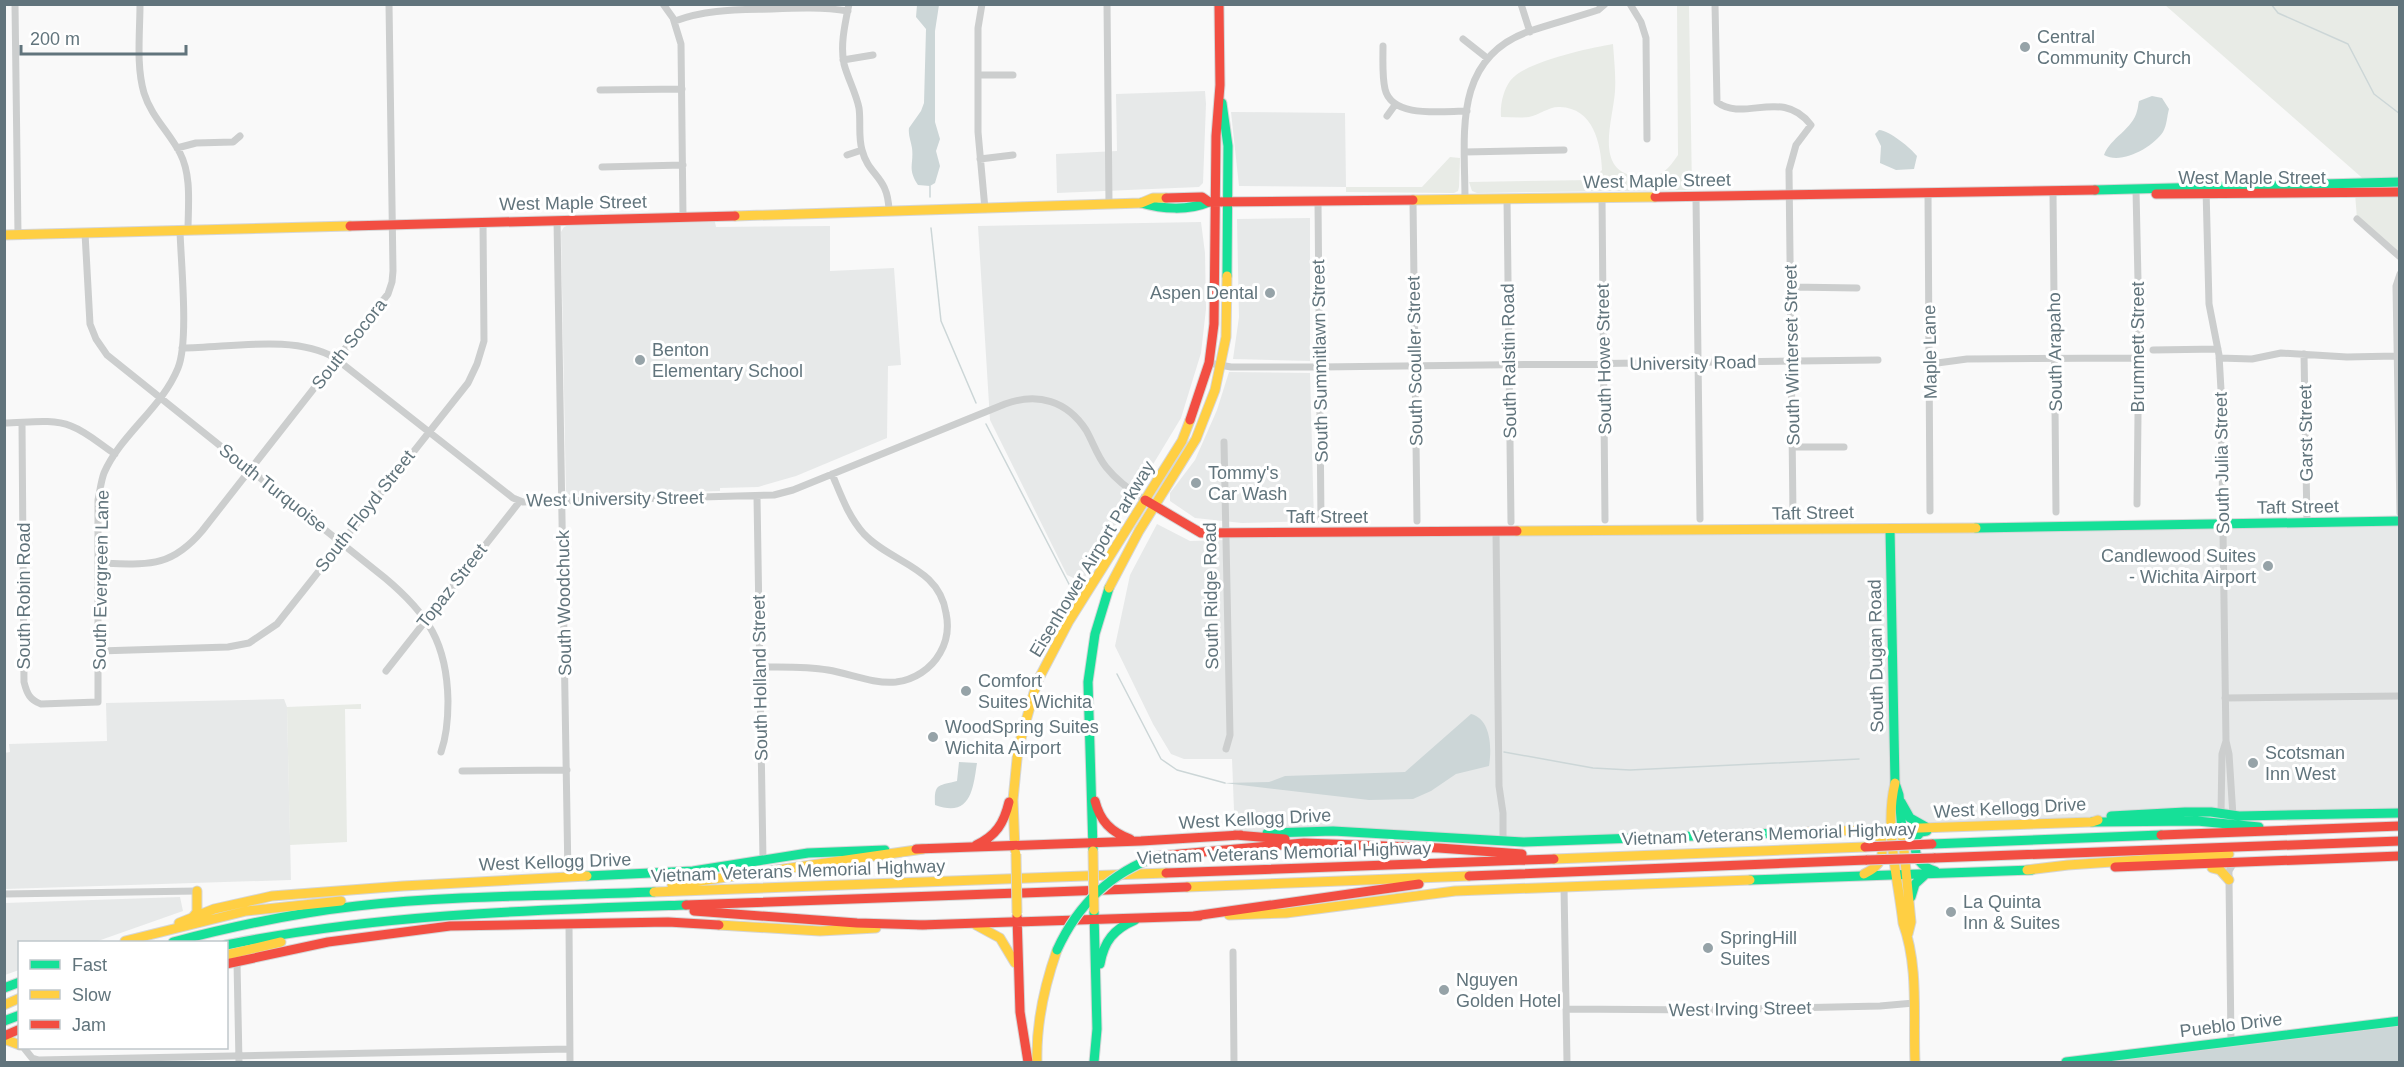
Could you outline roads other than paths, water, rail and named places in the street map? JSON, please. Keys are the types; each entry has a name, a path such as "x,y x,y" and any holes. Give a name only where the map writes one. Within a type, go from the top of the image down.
{"main road":[{"path":"1209,363 1214,324 1212,202 1220,86 1219,4"},
{"path":"1220,86 1228,146 1228,306 1226,337 1220,365"},
{"name":"West Maple Street","path":"2361,188 2400,182"},
{"name":"West Maple Street","path":"4,235 1141,203 1163,207 1202,206 1212,202 2361,188 2400,192"},
{"name":"Eisenhower Airport Parkway","path":"1028,1062 1020,1012 1018,978 1014,782 1020,737 1037,682 1069,621 1182,441 1203,386 1209,363"},
{"name":"Eisenhower Airport Parkway","path":"1094,1062 1097,996 1089,682 1097,626 1112,580 1139,531 1196,439 1215,390 1220,365"},
{"name":"Taft Street","path":"1145,500 1197,532 1226,533 1890,529 2400,521"},
{"name":"South Dugan Road","path":"1890,529 1895,798 1902,874 1911,922 1908,934 1914,1003 1915,1062"},
{"path":"1090,767 1094,781 1095,804 1104,824 1120,836 1141,842"},
{"path":"969,848 987,841 1003,825 1014,782"},
{"path":"1895,798 1910,820 1928,828"},
{"path":"1859,876 1880,865 1885,852 1881,838 1870,830 1885,822 1895,798"},
{"name":"West Kellogg Drive","path":"126,941 214,909 272,896 393,886 693,872 831,851 969,848 1016,851 1235,835 1333,831 1503,841 1578,841 2092,822 2109,816 2131,815 2400,813"},
{"path":"2092,822 2171,821 2242,824 2281,831"},
{"name":"Vietnam Veterans Memorial Highway","path":"177,941 277,918 358,905 418,901 2400,826"},
{"path":"1941,872 1921,865 1914,854 1914,846 1919,834 1947,827"},
{"path":"1235,835 1346,844 1600,858"},
{"name":"Vietnam Veterans Memorial Highway","path":"228,945 303,930 513,911 2400,841"},
{"path":"1037,1062 1039,1008 1048,974 1057,950 1080,909 1098,888 1128,868 1158,856 1304,843 1346,844"},
{"path":"2027,870 2068,865 2260,852 2273,845"},
{"path":"577,896 680,884 923,849"},
{"path":"228,964 328,942 450,926 699,922 820,931 1094,914 1143,917 1289,913 1440,892 2400,856"},
{"path":"2188,865 2217,868 2229,880"},
{"path":"1909,905 1915,884 1927,873"},
{"name":"South Dugan Road","path":"1902,874 1900,898 1903,923 1908,934"},
{"path":"1877,875 1893,883 1900,898"},
{"path":"1194,916 1470,876"},
{"path":"197,891 214,909"},
{"path":"193,917 197,912 197,891"},
{"path":"127,941 246,911 347,900 418,901"},
{"path":"639,906 857,923 925,925"},
{"path":"1097,996 1100,961 1106,942 1121,926 1143,917"},
{"path":"228,955 306,936 406,919"},
{"path":"970,923 989,929 1004,940 1016,965 1018,978"},
{"path":"4,1005 18,999"},
{"name":"Pueblo Drive","path":"2066,1062 2400,1021"},
{"path":"4,1038 18,1030"},
{"path":"4,1038 18,1044"}],"street":[{"path":"15,4 18,235"},
{"name":"South Evergreen Lane","path":"98,702 98,500 104,474 115,454 168,387 178,368 182,348 187,176 177,148 155,118 144,92 141,68 140,4"},
{"name":"South Socora","path":"98,563 153,563 170,559 184,550 388,294 392,282 389,4"},
{"path":"663,4 675,21 681,44 683,217"},
{"path":"982,4 978,28 978,132 985,209"},
{"path":"1107,4 1109,204"},
{"path":"1521,4 1530,32"},
{"path":"1465,200 1467,111 1473,83 1487,58 1503,45 1530,32 1586,14 1605,4"},
{"path":"1630,4 1641,22 1646,38 1647,138"},
{"name":"South Winterset Street","path":"1715,4 1716,102 1724,108 1780,106 1795,109 1811,125 1796,145 1789,170 1793,514"},
{"path":"675,21 711,11 770,7 848,8 843,36 843,60 859,110 862,150 866,161 889,195 889,211"},
{"path":"1463,39 1487,58"},
{"path":"1383,46 1385,91 1395,105 1413,110 1467,111"},
{"path":"843,60 873,55"},
{"path":"979,75 1013,75"},
{"path":"600,90 682,89"},
{"path":"1387,116 1395,105"},
{"path":"177,148 196,143 233,142 240,136"},
{"path":"847,155 862,150"},
{"path":"1465,152 1564,150"},
{"path":"980,159 1013,155"},
{"path":"602,167 683,165"},
{"name":"South Julia Street","path":"2206,191 2209,304 2219,358 2226,741 2234,816"},
{"name":"South Arapaho","path":"2053,192 2056,512"},
{"name":"Brummett Street","path":"2136,192 2138,224 2137,504"},
{"name":"Maple Lane","path":"1928,194 1930,511"},
{"path":"1696,197 1700,519"},
{"name":"South Howe Street","path":"1602,198 1605,520"},
{"name":"South Ralstin Road","path":"1507,200 1511,522"},
{"name":"South Scouller Street","path":"1413,201 1417,520"},
{"name":"South Summitlawn Street","path":"1318,202 1322,520"},
{"path":"2357,219 2400,257"},
{"name":"South Woodchuck","path":"557,220 568,877"},
{"name":"South Floyd Street","path":"99,651 228,647 249,643 277,624 468,383 477,364 484,340 483,222"},
{"name":"South Turquoise","path":"85,233 87,304 90,324 96,339 108,355 411,600 425,620 436,637 444,659 447,679 448,724 441,752"},
{"path":"2400,273 2396,286 2400,513"},
{"path":"1791,287 1857,288"},
{"name":"West University Street","path":"182,348 299,346 324,351 513,498 520,501 539,503 757,497 793,490 1016,400 1048,399 1060,404 1076,417 1106,467 1127,488 1145,500"},
{"path":"2153,350 2218,349"},
{"path":"2219,358 2252,359 2270,354 2396,356"},
{"name":"Garst Street","path":"2304,354 2307,524"},
{"path":"1930,364 1967,359 2138,358"},
{"name":"University Road","path":"1509,365 1878,360"},
{"path":"1209,363 1320,367 1509,365"},
{"path":"4,423 54,422 69,425 115,454"},
{"name":"South Robin Road","path":"22,423 24,682 27,693 34,702 42,704 98,702"},
{"name":"South Ridge Road","path":"1224,442 1230,735 1226,749"},
{"path":"1793,447 1844,447"},
{"path":"760,667 818,669 885,682 903,681 930,666 942,648 947,628 945,607 941,596 925,574 885,552 863,532 844,505 832,474"},
{"name":"South Holland Street","path":"757,497 763,860"},
{"name":"Topaz Street","path":"386,671 520,501"},
{"path":"1496,532 1499,786 1503,813 1503,841"},
{"path":"2225,698 2400,696"},
{"name":"South Julia Street","path":"2221,813 2222,754 2226,741"},
{"path":"462,771 567,770"},
{"path":"2231,1042 2229,871 2233,864"},
{"path":"1564,887 1567,1062"},
{"path":"4,894 197,891"},
{"path":"569,924 570,1062"},
{"path":"1233,952 1234,1062"},
{"path":"237,962 238,1060"},
{"name":"West Irving Street","path":"1566,1009 1705,1010 1881,1006 1914,1003"},
{"path":"25,1049 32,1058 39,1060 238,1060 569,1049"}],"waterway":[{"path":"2271,4 2278,13 2348,44 2374,94 2400,114"},
{"path":"930,186 930,197"},
{"path":"931,228 941,321 976,403"},
{"path":"986,424 1071,588"},
{"path":"1117,674 1161,759 1177,770 1225,783"},
{"path":"1504,752 1593,768 1630,770 1859,759"}],"place":[{"name":"Central Community Church","path":"2025,47"},
{"name":"Aspen Dental","path":"1270,293"},
{"name":"Benton Elementary School","path":"640,360"},
{"name":"Tommy's Car Wash","path":"1196,483"},
{"name":"Candlewood Suites - Wichita Airport","path":"2268,566"},
{"name":"Comfort Suites Wichita","path":"966,691"},
{"name":"WoodSpring Suites Wichita Airport","path":"933,737"},
{"name":"Scotsman Inn West","path":"2253,763"},
{"name":"La Quinta Inn & Suites","path":"1951,912"},
{"name":"SpringHill Suites","path":"1708,948"},
{"name":"Nguyen Golden Hotel","path":"1444,990"}]}
